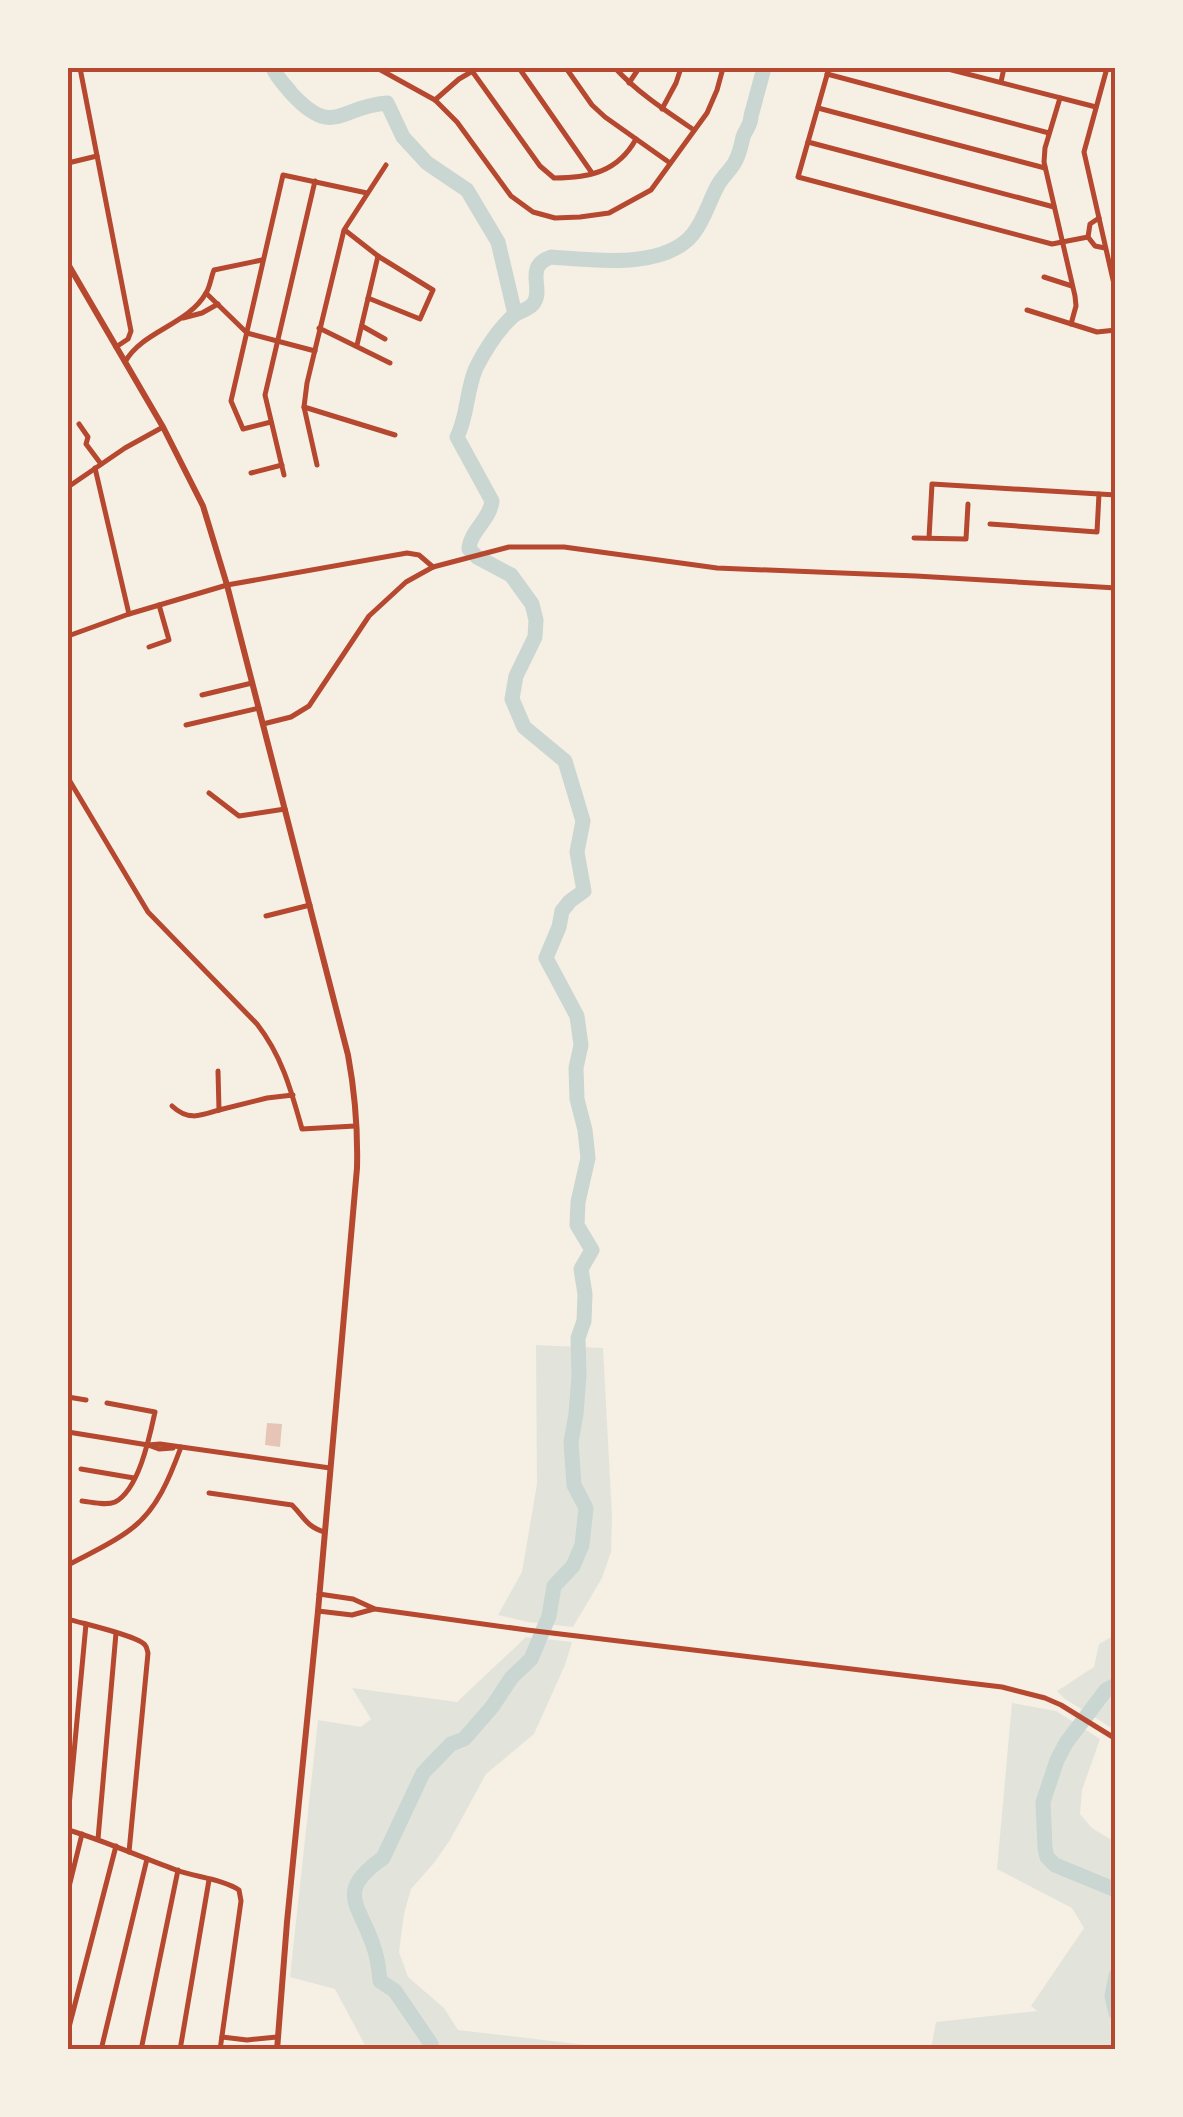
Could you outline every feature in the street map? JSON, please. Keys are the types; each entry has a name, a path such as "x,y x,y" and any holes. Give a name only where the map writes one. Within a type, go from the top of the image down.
{"main road":[{"path":"68,264 163,428 203,506 227,585 348,1055 358,1126 355,1196 277,2050"}],"street":[{"path":"80,68 131,331 128,340 116,348"},
{"path":"377,68 435,100 457,122 511,196 525,208 544,216 580,218 609,213 651,190 712,102 723,68"},
{"path":"386,73 392,68"},
{"path":"520,68 592,172"},
{"path":"566,68 592,105 670,163"},
{"path":"615,68 628,83 694,130"},
{"path":"628,83 640,68"},
{"path":"662,108 681,68"},
{"path":"944,68 1096,107"},
{"path":"1000,82 1004,68"},
{"path":"1107,68 1084,152 1116,293"},
{"path":"435,100 475,69 554,178 606,170 618,164 636,140"},
{"path":"1049,132 828,71 798,177 1052,244 1088,236"},
{"path":"1060,98 1044,152 1076,306 1071,324"},
{"path":"818,108 1045,168"},
{"path":"808,142 1054,207"},
{"path":"68,164 98,156"},
{"path":"317,465 304,406 314,351 344,230 386,165"},
{"path":"272,422 243,429 231,401 282,175 367,193"},
{"path":"284,475 265,396 315,181"},
{"path":"1098,218 1090,224 1088,236 1095,246 1105,248"},
{"path":"344,230 433,290 420,318 368,298"},
{"path":"357,346 378,256"},
{"path":"124,363 134,349 180,319 206,293 214,270 262,260"},
{"path":"1044,277 1072,286"},
{"path":"206,293 246,333 314,351"},
{"path":"180,319 218,304"},
{"path":"1027,310 1097,332 1116,330"},
{"path":"362,326 386,338"},
{"path":"320,328 390,363"},
{"path":"304,406 396,435"},
{"path":"79,424 98,466 129,614"},
{"path":"68,487 163,428"},
{"path":"251,473 282,465"},
{"path":"929,538 932,484 1116,495"},
{"path":"990,524 1097,532 1099,494"},
{"path":"914,538 966,540 968,504"},
{"path":"262,724 290,717 309,706 377,607 406,582 433,567 503,548 564,547 717,568 1116,588"},
{"path":"68,636 227,585 408,554 420,555 433,567"},
{"path":"149,646 169,640 160,605"},
{"path":"202,695 252,683"},
{"path":"186,725 259,708"},
{"path":"68,778 148,912 272,1043 282,1060 302,1128 358,1126"},
{"path":"209,793 239,816 285,809"},
{"path":"266,916 310,904"},
{"path":"218,1071 219,1110"},
{"path":"172,1106 193,1117 292,1094"},
{"path":"68,1397 86,1400"},
{"path":"82,1501 114,1503 134,1478 148,1445 155,1412 107,1403"},
{"path":"68,1432 160,1449 181,1448 330,1468"},
{"path":"68,1565 130,1530 145,1517 181,1448"},
{"path":"80,1468 134,1478"},
{"path":"209,1492 292,1505 312,1527 324,1532"},
{"path":"319,1594 353,1598 374,1609 527,1630 1002,1687 1061,1705 1116,1739"},
{"path":"318,1611 352,1615 374,1609"},
{"path":"68,1619 141,1642 148,1653 129,1852"},
{"path":"68,1817 86,1624"},
{"path":"98,1838 116,1633"},
{"path":"68,1830 240,1890 220,2050"},
{"path":"68,1890 82,1834"},
{"path":"68,2031 116,1846"},
{"path":"101,2050 147,1859"},
{"path":"141,2050 178,1870"},
{"path":"180,2050 209,1880"},
{"path":"222,2037 276,2038"}],"shaded area":[{"path":"536,1345 603,1348 611,1552 602,1578 573,1627 498,1615 522,1572 537,1484"},
{"path":"1115,1635 1115,1730 1057,1691 1094,1667 1099,1644"},
{"path":"526,1637 572,1642 565,1665 534,1734 486,1774 450,1840 411,1889 399,1952 408,1977 444,2008 458,2030 621,2049 367,2049 335,1989 290,1977 318,1720 361,1727 371,1719 352,1688 457,1702"},
{"path":"1012,1703 1056,1711 1100,1739 1082,1790 1080,1814 1092,1828 1115,1842 1115,2049 931,2049 936,2022 1037,2011 1031,2006 1084,1928 1072,1908 997,1869"}],"building":[{"path":"267,1423 282,1424 280,1447 265,1445"}],"waterway":[{"path":"273,68 292,94 318,115 338,116 387,103 403,137 427,163 467,190 498,242 515,314"},
{"path":"432,2050 395,1991 380,1981 355,1891 368,1870 383,1858 423,1773 451,1744 464,1739 512,1677 531,1659 549,1616 554,1586 573,1566 582,1545 586,1508 574,1485 571,1442 579,1376 578,1338 584,1321 581,1269 592,1250 577,1225 588,1158 577,1099 576,1068 581,1045 577,1016 546,958 562,911 584,891 577,852 583,821 565,761 524,727 512,699 516,676 535,637 536,620 532,604 511,575 469,549 492,501 457,437 476,368 507,322 533,304 536,272 543,261 551,257 607,261 646,258 680,245 693,234 737,157 764,68"},
{"path":"1116,1685 1106,1690 1066,1743 1043,1802 1047,1857 1055,1865 1116,1890"},
{"path":"1116,1976 1112,1996 1116,2013"}]}
